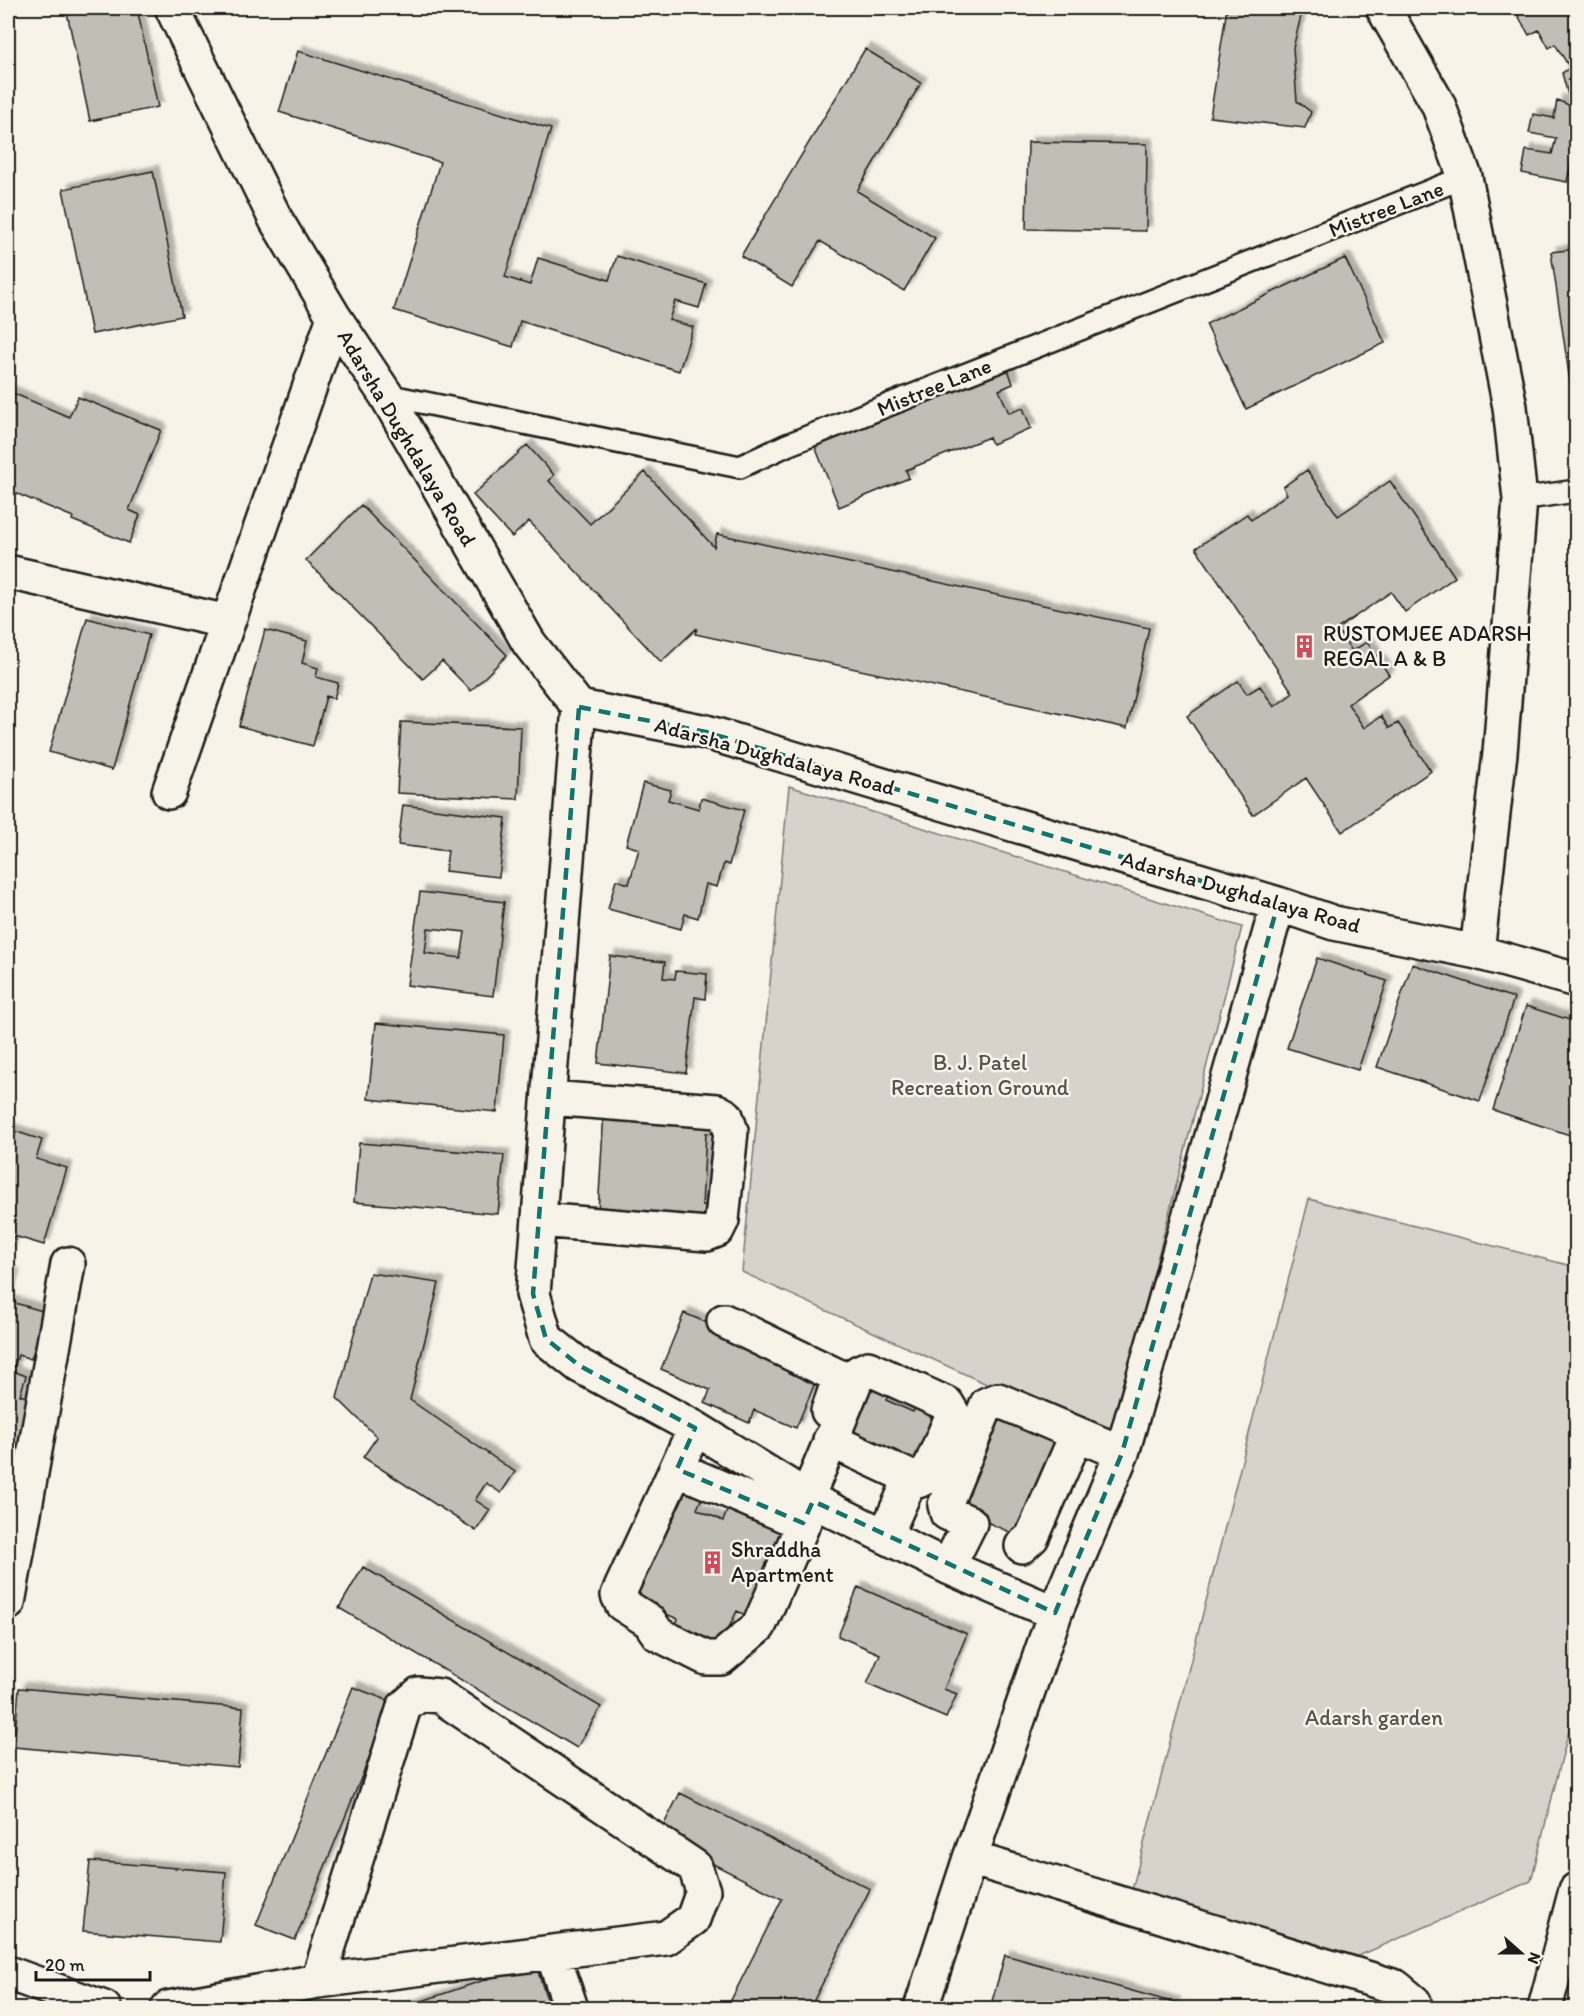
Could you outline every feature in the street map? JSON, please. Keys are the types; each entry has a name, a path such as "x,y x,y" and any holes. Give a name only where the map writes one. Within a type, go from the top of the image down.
{"street":[{"name":"Adarsha Dughdalaya Road","path":"172,8 276,220 334,317 386,395 529,643 579,708 706,732 1278,904 1334,923 1477,952 1576,980"},
{"path":"1383,8 1438,104 1465,177 1510,407 1520,499 1500,753 1477,952"},
{"path":"169,792 334,317"},
{"path":"8,572 228,622"},
{"path":"579,708 533,1294 546,1339 580,1366 695,1428 806,1503"},
{"path":"921,2008 1055,1613 1122,1454 1278,904"},
{"path":"539,1220 707,1234 717,1230 722,1220 731,1131 726,1116 717,1111 549,1098"},
{"path":"8,1603 68,1264"},
{"path":"724,1321 840,1377 806,1503"},
{"path":"695,1428 618,1595 622,1604 649,1621 658,1634 706,1658 721,1658 759,1626 830,1440 859,1372 868,1368 947,1404 953,1414 926,1477 918,1481 830,1440"},
{"path":"948,1567 977,1526 947,1513 945,1505 987,1404 998,1400 1122,1454"},
{"path":"1022,1545 1032,1537 1077,1434"},
{"path":"677,1469 806,1503 1055,1613"},
{"path":"885,1536 910,1478"},
{"path":"168,2008 318,1981 666,1938 693,1919 703,1891 695,1867 440,1696 419,1694 404,1707 318,1981"},
{"path":"970,1858 1396,1987 1414,2002 1414,2008"},
{"path":"1545,2008 1576,1890"},
{"path":"552,1952 571,2008"},
{"path":"8,1973 104,2008"}],"lane":[{"name":"Mistree Lane","path":"386,395 740,467 798,441 1465,177"},
{"path":"1520,499 1576,491"}],"highlighted area":[{"path":"579,707 706,732 1278,904 1122,1453 1055,1613 813,1501 803,1523 677,1469 695,1428 580,1366 546,1339 533,1294"}],"green space":[{"name":"B. J. Patel Recreation Ground","path":"789,786 1242,927 1111,1441 742,1272"},
{"name":"Adarsh garden","path":"1309,1199 1576,1267 1576,1702 1531,1881 1354,1958 1129,1902"}],"building":[{"path":"66,8 137,8 158,107 90,121"},
{"path":"1227,8 1303,8 1293,48 1297,101 1311,112 1305,128 1210,117"},
{"path":"1516,8 1576,8 1576,158 1572,157 1567,182 1522,173 1526,150 1552,154 1556,138 1529,133 1533,114 1554,118 1557,100 1571,106 1562,73 1570,68 1555,44 1549,48 1539,30 1529,35"},
{"path":"865,49 921,83 857,191 935,238 904,291 820,241 792,287 741,256"},
{"path":"298,51 551,129 505,277 530,285 538,258 609,280 617,256 706,284 699,308 675,301 669,320 693,327 679,371 520,321 513,347 394,310 440,162 279,112"},
{"path":"1028,142 1147,144 1146,231 1026,229"},
{"path":"153,171 182,316 92,334 63,189"},
{"path":"1576,249 1576,381 1570,382 1551,252"},
{"path":"1345,258 1385,343 1246,409 1206,324"},
{"path":"1007,366 1013,384 999,390 1009,413 1023,408 1031,428 992,444 989,437 906,470 909,478 839,507 814,444"},
{"path":"8,391 69,417 78,397 161,430 129,510 140,515 129,543 72,520 73,517 8,490"},
{"path":"527,445 554,475 549,481 590,524 645,472 714,547 717,534 1149,628 1127,728 695,634 697,628 661,662 529,521 512,537 473,495"},
{"name":"RUSTOMJEE ADARSH REGAL A & B","path":"1307,470 1338,516 1390,481 1455,577 1405,612 1391,592 1337,629 1352,651 1367,642 1389,675 1348,704 1364,728 1381,716 1389,728 1398,723 1431,771 1342,832 1306,778 1253,815 1187,716 1238,681 1247,694 1260,686 1274,707 1293,693 1196,548 1247,514 1251,520 1287,494 1283,487"},
{"path":"361,505 507,655 471,691 442,661 423,679 306,560"},
{"path":"87,618 149,635 112,770 49,752"},
{"path":"265,630 307,641 302,663 318,668 316,677 338,683 334,699 326,696 313,746 239,726"},
{"path":"401,722 521,727 518,799 397,793"},
{"path":"643,783 671,790 668,800 699,809 701,798 744,810 729,865 724,863 717,887 706,884 698,918 685,914 681,929 608,909 616,880 629,884 639,849 626,845"},
{"path":"403,805 506,818 499,877 445,871 448,851 398,845"},
{"path":"420,892 504,902 493,996 407,985","holes":["428,928 465,932 461,958 425,953"]},
{"path":"610,956 665,962 663,978 675,979 676,971 707,974 705,999 695,997 686,1073 598,1063"},
{"path":"1317,958 1387,981 1358,1070 1287,1048"},
{"path":"1412,964 1514,998 1480,1101 1377,1067"},
{"path":"1526,1006 1576,1022 1576,1137 1493,1110"},
{"path":"376,1023 504,1035 497,1112 368,1099"},
{"path":"604,1111 716,1118 715,1133 706,1133 702,1205 711,1206 711,1218 598,1212"},
{"path":"8,1129 42,1140 36,1159 67,1168 44,1245 14,1236 8,1259"},
{"path":"359,1143 504,1155 498,1214 354,1202"},
{"path":"8,1273 14,1275 8,1298"},
{"path":"370,1273 439,1283 410,1400 515,1472 501,1493 486,1483 475,1500 490,1510 476,1531 363,1457 377,1437 337,1398"},
{"path":"8,1301 46,1312 31,1359 18,1355 13,1371 26,1376 20,1395 37,1401 8,1498"},
{"path":"684,1313 820,1371 796,1428 754,1410 749,1423 705,1403 710,1390 661,1369"},
{"path":"865,1375 892,1387 886,1400 913,1412 919,1398 947,1410 921,1471 839,1436"},
{"path":"993,1412 1062,1441 1021,1537 952,1507"},
{"name":"Shraddha Apartment","path":"683,1486 703,1495 697,1509 723,1521 729,1506 792,1524 752,1618 737,1611 718,1650 672,1633 678,1619 634,1601"},
{"path":"363,1567 601,1707 577,1748 339,1608"},
{"path":"858,1587 967,1634 944,1689 957,1694 946,1718 867,1684 880,1654 838,1636"},
{"path":"353,1687 392,1702 295,1940 256,1925"},
{"path":"19,1688 243,1708 238,1767 14,1747"},
{"path":"680,1793 870,1889 810,2008 727,2008 782,1899 658,1836"},
{"path":"90,1861 226,1872 220,1942 83,1931"},
{"path":"1005,1955 1175,2003 1173,2008 1004,2008 991,2005"},
{"path":"535,1963 550,2008 401,2008"}],"place":[{"name":"RUSTOMJEE ADARSH REGAL A & B","path":"1305,646"},
{"name":"Shraddha Apartment","path":"713,1562"}]}
